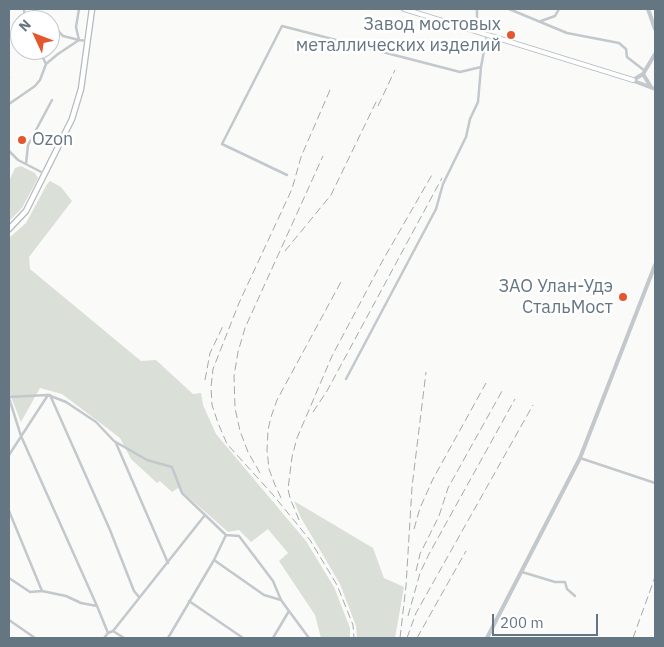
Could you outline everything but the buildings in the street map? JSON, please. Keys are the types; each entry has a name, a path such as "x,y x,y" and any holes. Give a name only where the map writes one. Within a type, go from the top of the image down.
{"main road":[{"path":"9,229 16,224 26,211 72,119 81,90 92,9"},
{"path":"404,9 633,80"}],"street":[{"path":"78,9 76,28 79,40"},
{"path":"477,9 477,32"},
{"path":"509,9 566,33 619,43 626,49 626,57 644,73 653,88"},
{"path":"539,21 554,16 559,9"},
{"path":"648,9 655,29"},
{"path":"287,175 222,144 282,26 460,72 481,67"},
{"path":"60,33 63,36 88,41"},
{"path":"346,379 436,209 443,184 466,136 470,119 478,102 481,67 487,35"},
{"path":"9,104 37,84 46,64 79,40"},
{"path":"633,80 644,73 655,54"},
{"path":"44,60 46,64"},
{"path":"633,80 653,88"},
{"path":"26,164 28,146 52,100"},
{"path":"9,151 18,160 45,174"},
{"path":"487,638 580,458 655,265"},
{"path":"108,633 21,436 9,398 21,395 49,395 66,402 96,422 114,441 121,454 168,563"},
{"path":"9,455 49,395"},
{"path":"49,395 110,530 134,591 139,597"},
{"path":"114,441 148,460 172,467 182,493 226,535 239,536 273,581 281,600 309,638"},
{"path":"580,458 655,483"},
{"path":"9,511 42,591"},
{"path":"104,638 113,631 206,515"},
{"path":"168,638 214,560 226,535"},
{"path":"214,560 264,594 281,600"},
{"path":"522,572 556,582 565,582 567,589 575,596"},
{"path":"9,578 30,592 42,591 66,596 81,603 96,606"},
{"path":"189,601 243,638"},
{"path":"273,638 289,611"},
{"path":"9,620 35,638"},
{"path":"113,631 124,638"}],"shaded area":[{"path":"21,166 35,173 38,178 22,208 9,221 9,181 15,168"},
{"path":"50,181 61,187 72,201 29,257 30,269 141,361 156,360 193,394 201,393 203,405 216,434 306,541 334,587 350,628 350,638 321,638 315,615 279,561 288,553 268,529 251,542 239,530 228,532 178,488 172,492 160,481 157,483 131,459 120,438 62,394 40,388 21,422 9,392 9,238 26,223"},
{"path":"294,501 373,548 384,578 404,587 395,638 357,638 356,626 340,584 301,518"}],"railway":[{"path":"378,106 395,70"},
{"path":"330,90 301,157 292,189 239,303 213,369 211,387 212,405 227,444 274,496 310,540 337,585 353,625 354,638"},
{"path":"285,251 331,195 378,98"},
{"path":"260,473 248,452 240,431 235,408 234,376 238,352 245,328 323,156"},
{"path":"299,520 288,489 292,457 297,438 332,356 383,260 433,173"},
{"path":"313,412 327,391 442,178"},
{"path":"281,498 269,469 267,450 271,417 277,400 342,280"},
{"path":"205,380 210,353 223,326"},
{"path":"400,638 406,586 412,487 426,372"},
{"path":"414,529 420,508 433,479 486,383"},
{"path":"416,571 420,554 439,516 448,488 502,391"},
{"path":"408,616 420,573 429,554 515,399"},
{"path":"407,638 416,613 533,405"},
{"path":"417,638 466,551"},
{"path":"633,638 655,577"}],"place":[{"name":"Завод мостовых металлических изделий","path":"511,35"},
{"name":"Ozon","path":"22,140"},
{"name":"ЗАО Улан-Удэ СтальМост","path":"623,297"}]}
